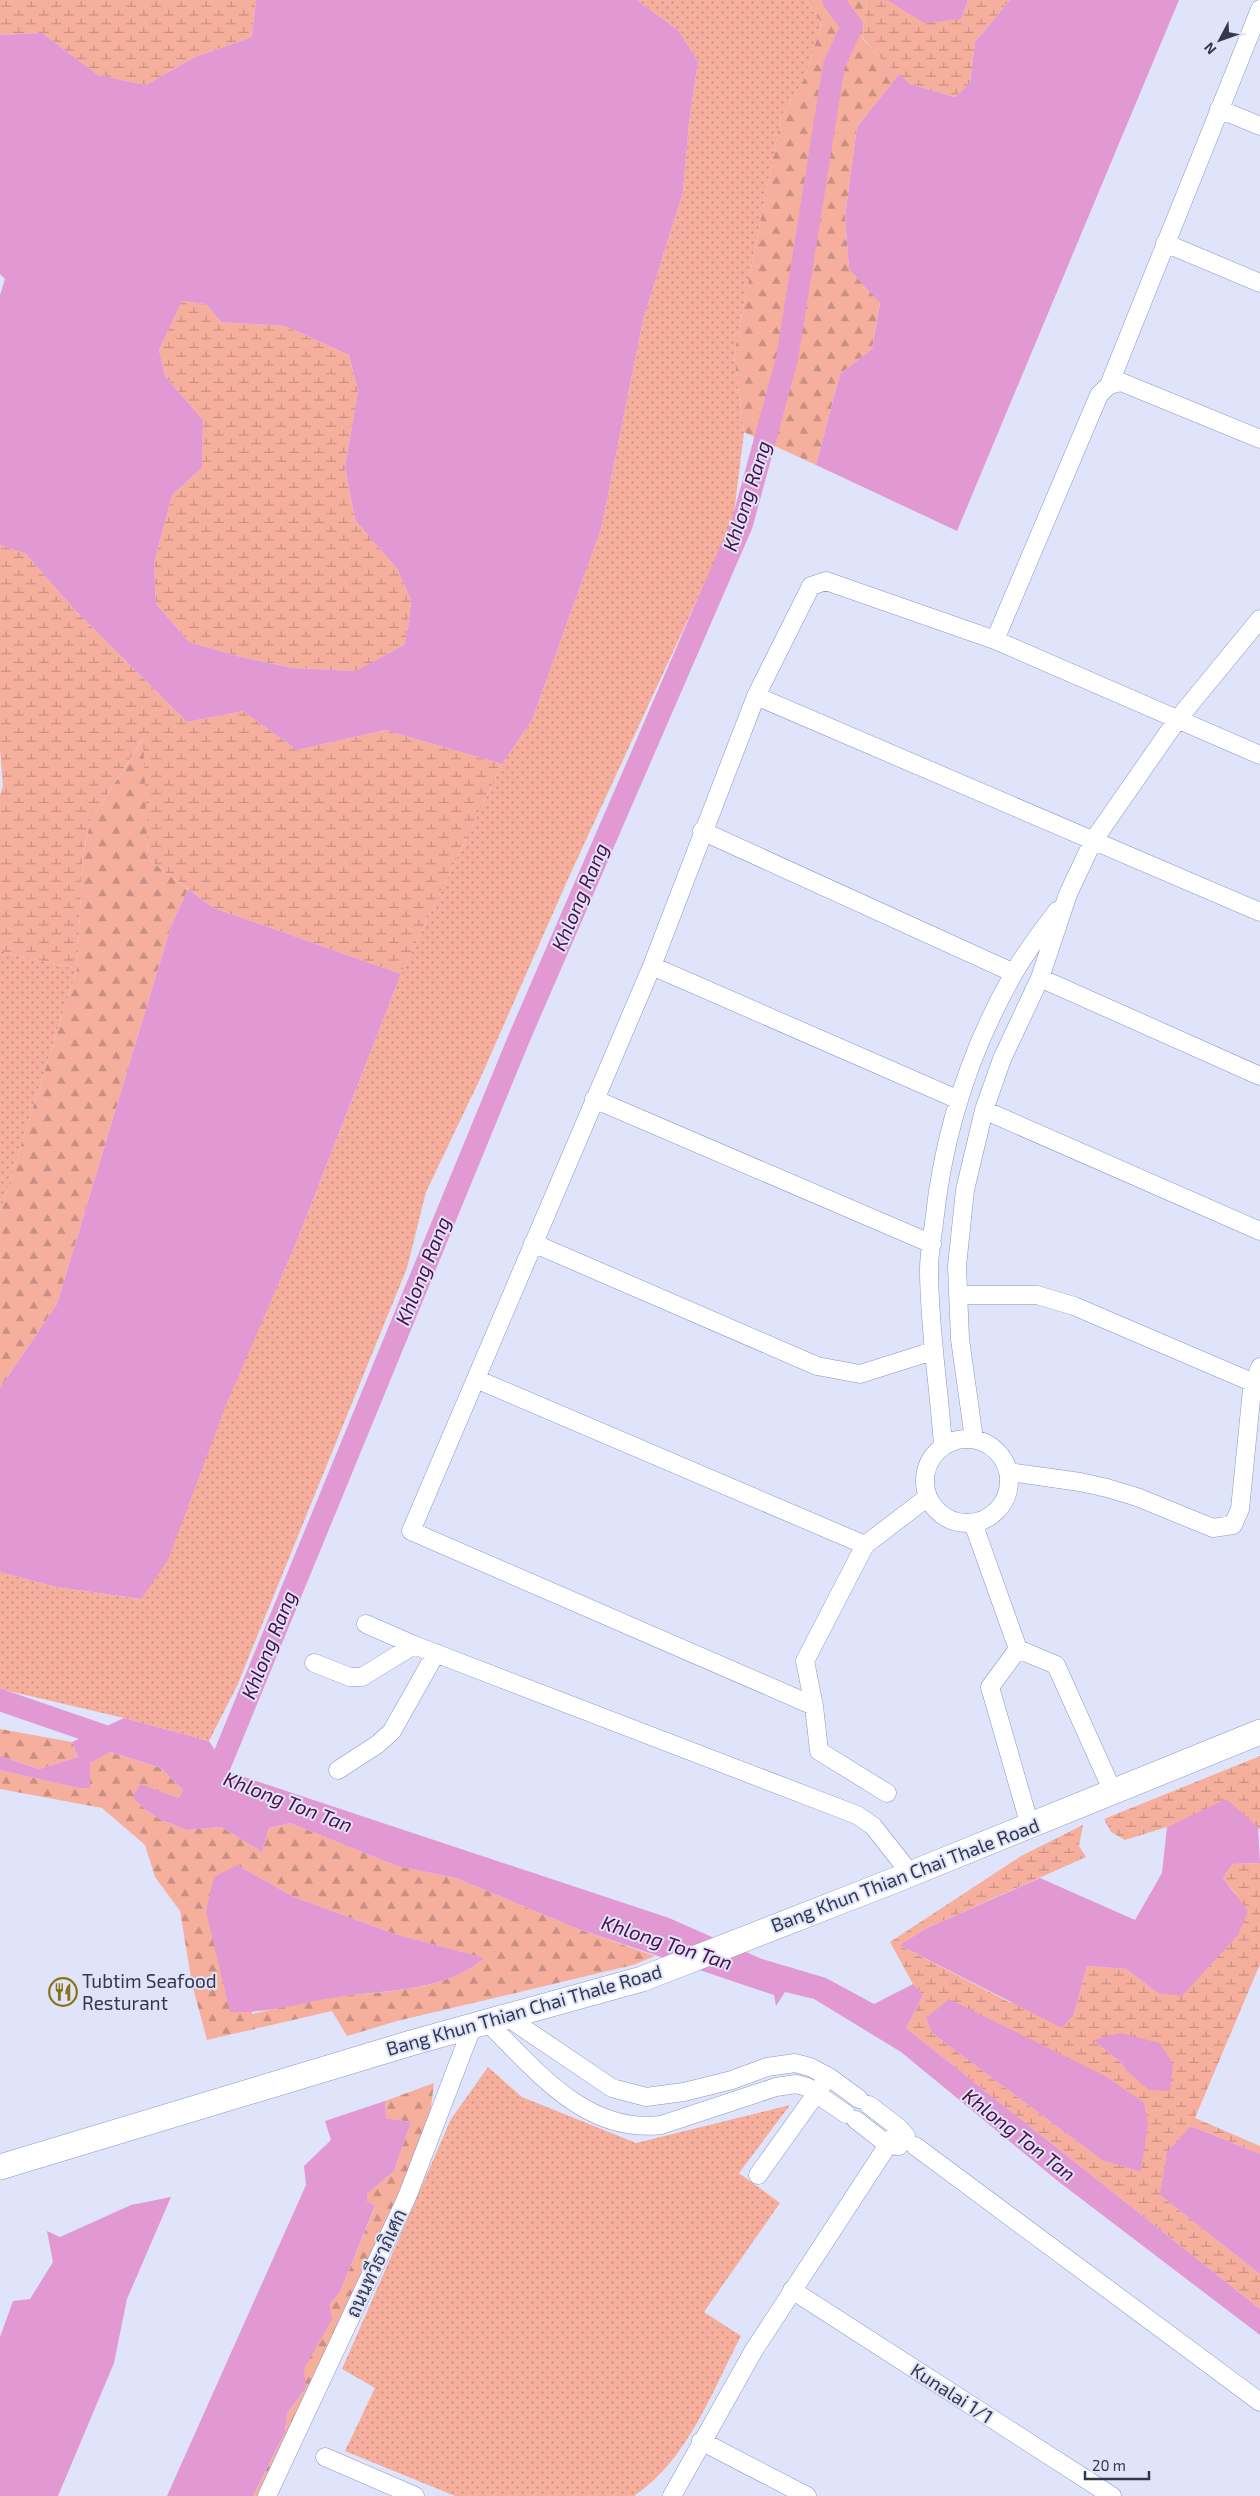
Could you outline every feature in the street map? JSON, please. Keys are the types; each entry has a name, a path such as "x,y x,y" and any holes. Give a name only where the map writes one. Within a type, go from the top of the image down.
{"main road":[{"name":"Bang Khun Thian Chai Thale Road","path":"0,2167 489,2021 642,1979 1030,1826 1260,1732"}],"street":[{"path":"995,640 1099,395 1109,385 1260,9"},
{"path":"1219,109 1260,126"},
{"path":"1166,243 1260,283"},
{"path":"1109,385 1121,382 1260,439"},
{"path":"814,1706 411,1531 652,966 702,831 756,696 811,586 826,580 995,640 1260,755"},
{"path":"974,1439 960,1339 957,1266 965,1190 984,1110 1002,1059 1040,978 1068,894 1093,841 1177,720 1260,619"},
{"path":"756,696 1260,912"},
{"path":"702,831 1014,972"},
{"path":"943,1446 940,1399 933,1351 929,1267 938,1189 951,1121 975,1053 1014,972 1068,894"},
{"path":"652,966 959,1100"},
{"path":"1040,978 1260,1076"},
{"path":"594,1099 932,1244"},
{"path":"984,1110 1260,1231"},
{"path":"533,1243 817,1366 860,1374 933,1351"},
{"path":"958,1295 1037,1295 1074,1306 1257,1375 1240,1509 1233,1525 1213,1528 1138,1497 1108,1488 1009,1472"},
{"path":"476,1379 865,1545"},
{"path":"974,1439 995,1449 1004,1459 1009,1472 1010,1486 1006,1500 998,1511 987,1519 973,1523 947,1518 936,1509 928,1497 925,1483 926,1469 933,1456 943,1446 956,1440 974,1439"},
{"path":"887,1794 819,1751 814,1706 805,1661 865,1545 928,1497"},
{"path":"973,1523 1018,1649 1056,1665 1113,1792"},
{"path":"366,1624 414,1645 857,1815 873,1826 910,1873"},
{"path":"314,1663 350,1677 362,1677 414,1645"},
{"path":"1018,1649 990,1687 1030,1826"},
{"path":"338,1770 378,1744 392,1731 436,1653"},
{"path":"489,2021 612,2088 646,2096 684,2092 732,2080 766,2067 795,2064 810,2067 829,2077 899,2128 915,2146 1260,2402"},
{"path":"489,2021 557,2092 598,2116 624,2125 644,2127 661,2125 776,2086 796,2084 816,2093 888,2145 915,2146"},
{"name":"ถนนทวีธาภิเศก","path":"267,2496 489,2021"},
{"path":"758,2175 829,2077"},
{"path":"672,2496 701,2441 754,2350 899,2128"},
{"name":"Kunalai 1/1","path":"792,2290 1112,2496"},
{"path":"701,2441 807,2496"},
{"path":"325,2457 415,2496"}],"green space":[{"path":"0,0 256,0 252,37 195,57 146,85 98,75 42,33 0,35"},
{"path":"637,0 805,0 822,23 803,82 781,117 734,355 744,432 733,522 568,879 480,1079 426,1192 407,1268 237,1686 209,1741 124,1718 0,1689 0,1572 56,1587 140,1599 296,1243 401,974 502,764 532,720 601,529 643,320 683,192 689,122 698,61 678,30"},
{"path":"805,0 867,0 862,38 881,59 899,74 857,127 845,217 849,269 880,302 872,349 840,374 816,465 744,432 734,355 781,117 803,82 822,23"},
{"path":"867,0 889,0 961,19 968,0 1010,0 975,42 970,83 955,97 910,84 881,59 862,37"},
{"path":"182,301 206,304 221,322 285,326 349,355 358,391 345,467 355,520 397,569 411,600 409,623 404,645 357,671 293,668 241,657 189,642 156,604 154,563 172,495 202,468 203,420 165,376 159,350"},
{"path":"0,545 26,554 73,608 187,722 243,711 297,750 385,730 502,764 401,974 214,908 148,859 143,739 91,820 83,851 77,969 0,951 0,795 3,786 0,749"},
{"path":"144,738 148,859 188,889 171,926 57,1304 0,1388 0,1212 77,969 83,851 91,820"},
{"path":"0,951 77,969 0,1212"},
{"path":"0,1729 72,1742 78,1757 39,1769 0,1756"},
{"path":"109,1752 161,1768 183,1790 179,1798 161,1792 144,1809 163,1821 187,1830 221,1827 262,1852 269,1828 290,1823 397,1866 456,1878 578,1929 655,1956 633,1965 397,2021 347,2036 332,2011 207,2040 192,1984 180,1911 155,1877 145,1845 102,1808 0,1789 0,1770 78,1788 90,1788 90,1763","holes":["237,1865 294,1897 395,1934 483,1958 450,1978 432,1984 393,1991 325,1999 252,2014"]},
{"path":"1260,1756 1260,1830 1226,1800 1167,1827 1125,1840 1111,1832 1104,1819"},
{"path":"1083,1825 1079,1846 1086,1857 927,1928 899,1945 1009,2002 1074,2014 1087,1966 1126,1969 1158,1993 1235,1893 1223,1878 1233,1864 1260,1863 1260,1964 1195,2118 1260,2146 1260,2154 1191,2126 1160,2195 1260,2274 1260,2309 906,2028 923,1995 913,1984 890,1942 1021,1856","holes":["926,2018 1102,2160 932,2033","1094,2041 1169,2091 1128,2072 1119,2061"]},
{"path":"488,2067 522,2097 636,2143 790,2105 739,2173 780,2203 704,2312 741,2336 709,2401 684,2444 653,2481 634,2496 455,2496 345,2451 375,2388 342,2369 451,2119"},
{"path":"434,2083 429,2124 264,2496 253,2496 285,2432 287,2413 306,2388 303,2369 329,2305 340,2292 375,2207 367,2201 367,2194 394,2171 411,2122 386,2118 385,2101"}],"water":[{"path":"256,0 637,0 678,30 698,61 689,122 683,192 643,320 601,529 532,720 502,764 385,730 297,750 243,711 187,722 73,608 26,554 0,545 0,295 5,279 0,274 0,35 42,33 98,75 146,85 195,57 252,37","holes":["182,301 206,304 221,322 285,326 349,355 358,391 345,467 355,520 397,569 411,600 409,623 404,645 356,671 293,668 241,657 189,642 156,604 154,563 172,495 202,468 203,420 165,376 159,350"]},
{"path":"887,0 968,0 961,19 924,23"},
{"path":"1010,0 1179,0 957,531 816,465 840,374 872,349 880,303 849,269 845,217 857,127 899,74 910,84 955,97 970,83 975,42"},
{"path":"188,889 214,908 401,974 296,1243 226,1405 168,1560 141,1599 56,1587 0,1572 0,1388 57,1304 171,926"},
{"path":"124,1718 209,1741 229,1772 669,1918 762,1959 826,1978 874,2004 913,1984 923,1995 906,2028 1260,2309 1260,2335 1059,2182 901,2052 814,1999 785,1992 776,2006 774,1995 578,1929 456,1878 397,1866 290,1823 269,1828 262,1852 221,1827 187,1830 163,1821 144,1809 133,1797 140,1784 179,1798 183,1790 161,1768 110,1752 90,1763 90,1788 78,1788 0,1770 0,1756 39,1769 78,1757 72,1742"},
{"path":"1226,1799 1258,1827 1260,1863 1233,1864 1223,1878 1248,1911 1238,1935 1182,1996 1158,1993 1126,1969 1087,1966 1074,2014 1062,2028 899,1945 927,1928 1040,1878 1135,1920 1162,1873 1167,1827"},
{"path":"237,1865 294,1897 395,1934 484,1958 468,1970 431,1984 331,1998 255,2012 230,2012 206,1911 214,1877"},
{"path":"949,1999 1107,2077 1144,2103 1148,2123 1141,2172 1102,2160 932,2033 926,2018"},
{"path":"1120,2033 1160,2043 1173,2065 1170,2091 1149,2090 1128,2072 1119,2061 1093,2040"},
{"path":"385,2101 386,2118 411,2122 394,2171 367,2194 367,2201 375,2206 340,2292 329,2305 332,2319 304,2369 306,2388 287,2413 285,2432 253,2496 167,2496 306,2185 304,2166 331,2140 325,2121"},
{"path":"1191,2126 1260,2154 1260,2274 1160,2195 1167,2152"},
{"path":"171,2197 127,2299 114,2363 58,2496 0,2496 0,2337 13,2301 30,2299 53,2262 47,2231 60,2237 131,2205"}],"waterway":[{"name":"Khlong Rang","path":"216,1775 520,1036 742,524 787,359 834,65 852,26 833,0"},
{"name":"Khlong Ton Tan","path":"0,1700 122,1742"}],"place":[{"name":"Tubtim Seafood Resturant","path":"63,1992"}]}
